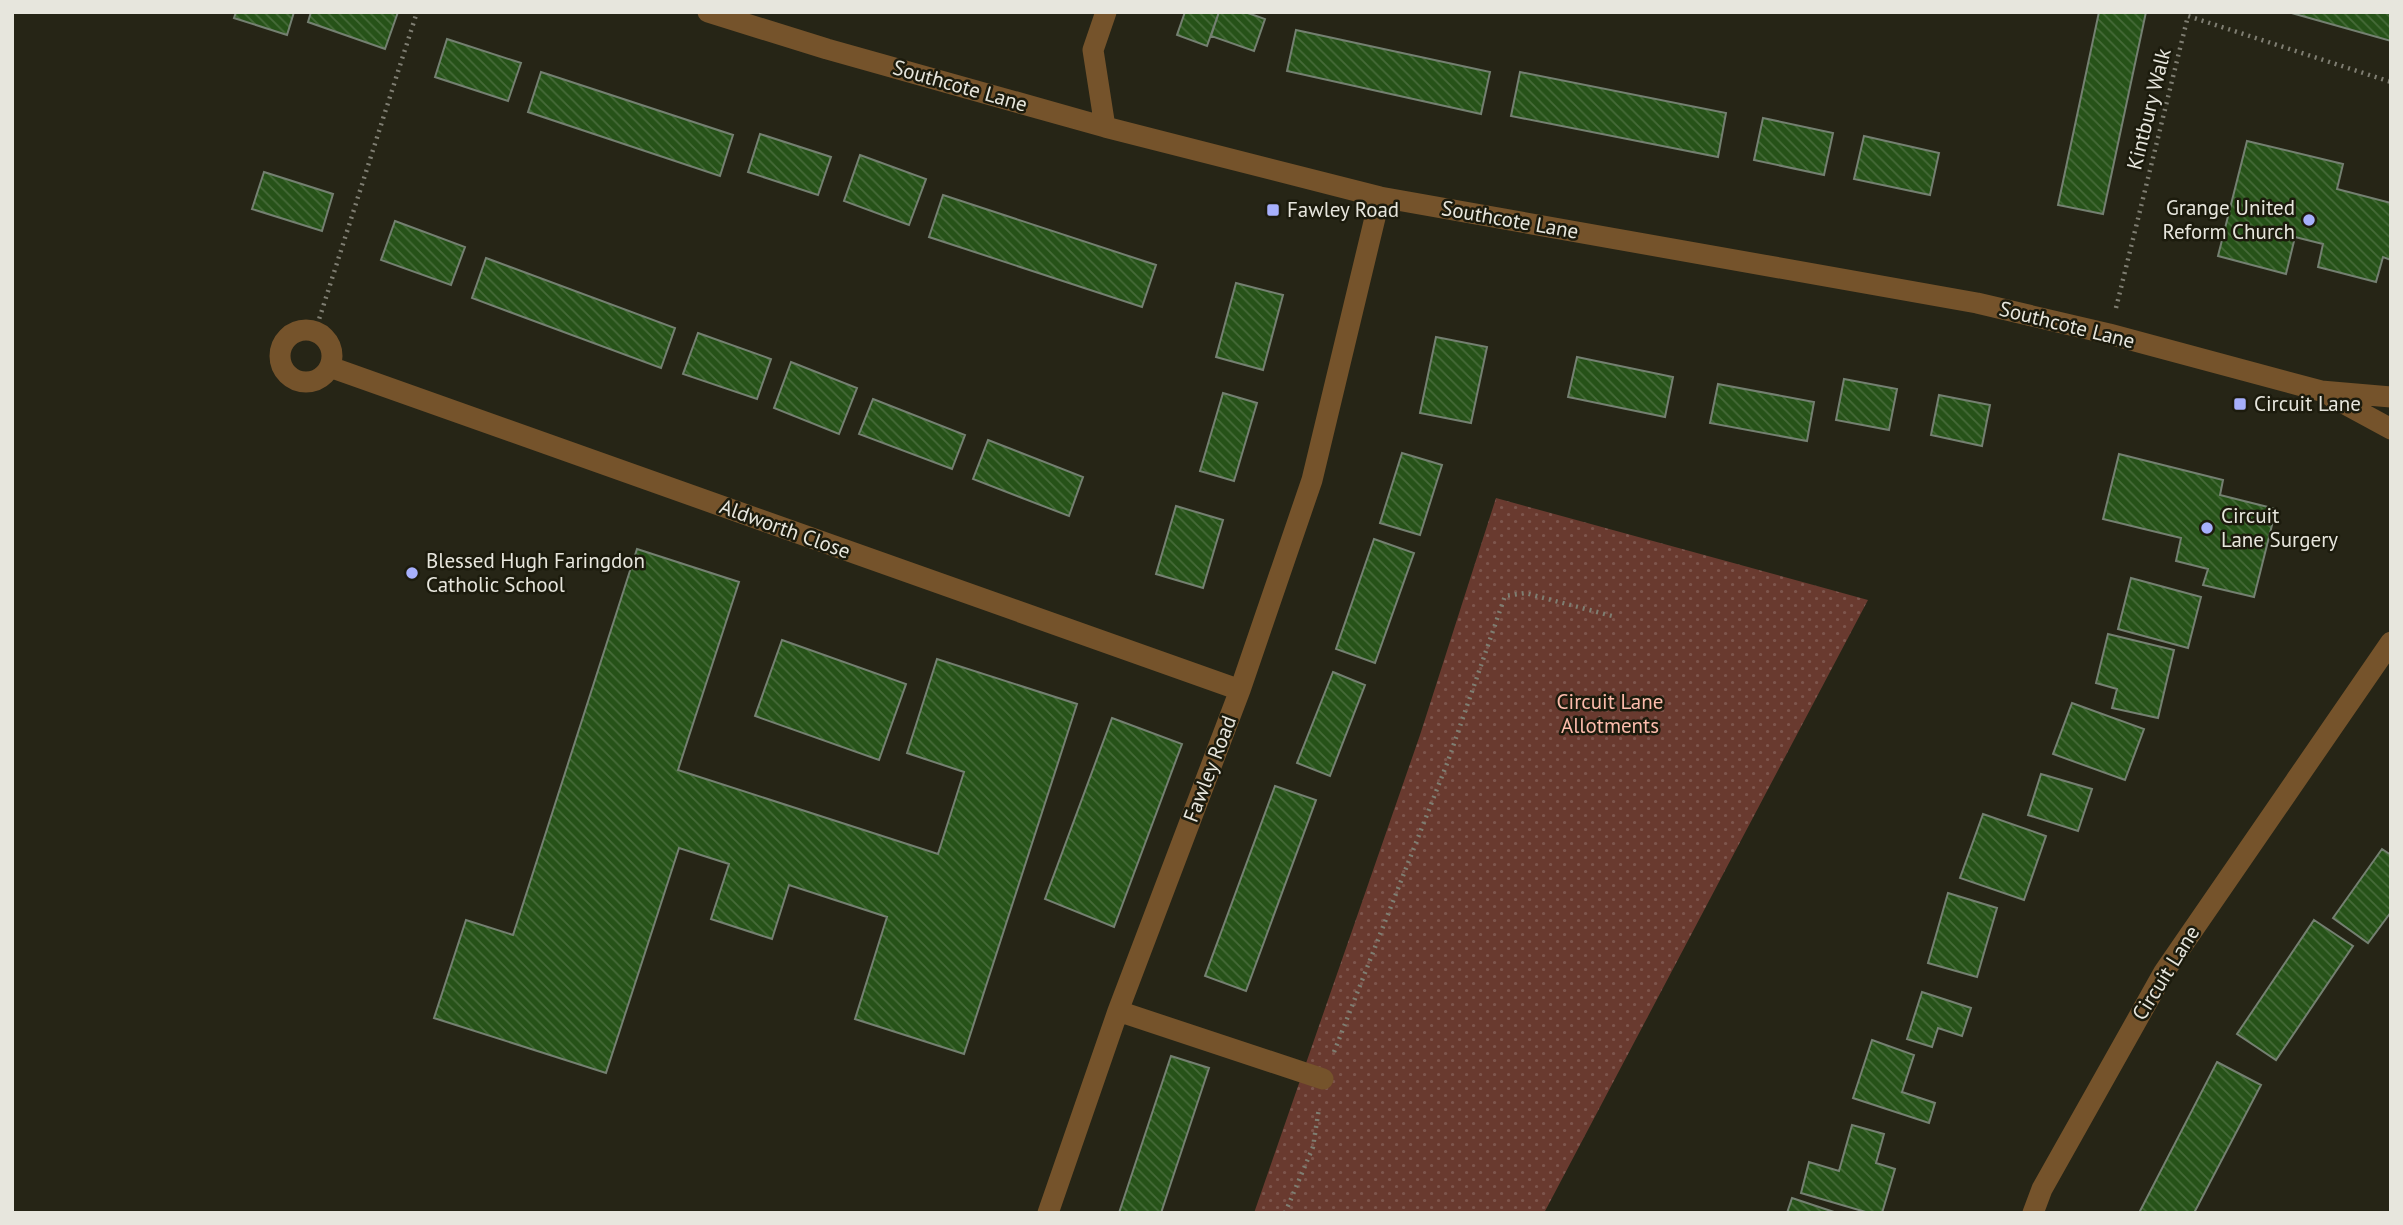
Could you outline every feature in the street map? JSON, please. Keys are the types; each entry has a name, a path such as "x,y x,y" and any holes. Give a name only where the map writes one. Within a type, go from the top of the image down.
{"street":[{"name":"Southcote Lane","path":"708,12 1105,127 1380,197 1977,303 2109,334 2320,391 2391,397"},
{"path":"1105,127 1093,50 1106,12"},
{"name":"Fawley Road","path":"1048,1213 1118,1011 1240,690 1312,480 1380,197"},
{"path":"298,332 315,332 328,342 332,350 330,367 325,374 310,382 294,379 282,367 280,359 284,342 298,332"},
{"name":"Aldworth Close","path":"330,367 1240,690"},
{"name":"Southcote Lane","path":"2320,391 2391,429"},
{"name":"Circuit Lane","path":"2033,1213 2042,1189 2164,972 2391,642"},
{"path":"1118,1011 1323,1079"}],"path":[{"path":"315,332 417,12"},
{"name":"Kintbury Walk","path":"2109,334 2188,16 2391,82"},
{"path":"1285,1213 1313,1147 1323,1079 1448,761 1505,596 1525,593 1616,617"}],"green space":[{"name":"Circuit Lane Allotments","path":"1496,498 1868,600 1544,1213 1254,1213 1420,735"}],"building":[{"path":"236,12 294,12 287,35 234,18"},
{"path":"311,12 398,12 385,49 308,22"},
{"path":"1185,12 1219,12 1207,46 1177,35"},
{"path":"1219,12 1245,12 1265,19 1254,51 1211,36"},
{"path":"2099,12 2146,12 2103,214 2058,205"},
{"path":"2288,12 2391,12 2391,41"},
{"path":"1296,30 1490,72 1481,114 1287,71"},
{"path":"447,39 521,63 508,101 435,77"},
{"path":"541,72 733,135 720,176 528,112"},
{"path":"1520,72 1726,113 1718,157 1511,116"},
{"path":"1763,118 1833,133 1824,175 1754,160"},
{"path":"760,134 831,157 818,195 748,172"},
{"path":"1864,136 1939,153 1930,195 1854,179"},
{"name":"Grange United Reform Church","path":"2247,141 2343,164 2337,189 2391,203 2391,260 2383,257 2376,282 2318,267 2323,244 2295,237 2286,274 2218,256"},
{"path":"860,155 926,179 909,225 844,201"},
{"path":"264,172 333,194 322,231 252,209"},
{"path":"943,195 1156,265 1142,307 929,237"},
{"path":"395,221 465,247 451,285 381,260"},
{"path":"486,258 675,328 661,368 472,298"},
{"path":"1236,283 1283,295 1263,370 1216,357"},
{"path":"698,333 771,359 757,399 683,374"},
{"path":"1436,337 1487,347 1471,423 1420,413"},
{"path":"1577,357 1673,377 1665,417 1568,397"},
{"path":"791,362 857,388 839,434 774,408"},
{"path":"1844,379 1897,389 1889,430 1836,420"},
{"path":"1718,384 1814,402 1807,441 1710,423"},
{"path":"1223,393 1257,403 1234,481 1200,471"},
{"path":"1939,395 1990,405 1982,446 1931,435"},
{"path":"873,399 965,435 952,469 859,434"},
{"path":"988,440 1083,477 1069,516 973,479"},
{"path":"1402,453 1442,465 1420,535 1380,523"},
{"name":"Circuit Lane Surgery","path":"2119,454 2223,480 2220,495 2276,509 2254,597 2203,585 2208,569 2176,561 2181,538 2103,519"},
{"path":"1176,506 1223,520 1203,588 1156,574"},
{"path":"1374,539 1414,553 1375,663 1336,649"},
{"path":"637,549 739,582 678,770 938,854 964,772 907,753 937,659 1077,704 964,1054 855,1019 887,917 789,885 772,939 711,919 729,864 679,848 606,1073 434,1018 466,920 513,935"},
{"path":"2131,578 2201,597 2188,648 2118,629"},
{"path":"2108,634 2174,650 2158,718 2112,708 2117,689 2096,683"},
{"path":"782,640 906,684 879,760 755,716"},
{"path":"1333,672 1365,685 1330,776 1297,763"},
{"path":"2072,703 2144,729 2125,780 2053,754"},
{"path":"1112,718 1182,744 1114,927 1045,899"},
{"path":"2041,774 2092,789 2078,831 2028,815"},
{"path":"1275,786 1316,800 1246,991 1205,976"},
{"path":"1983,814 2046,836 2024,900 1960,878"},
{"path":"2382,849 2391,855 2391,912 2368,943 2333,918"},
{"path":"1948,893 1997,908 1977,977 1928,963"},
{"path":"2314,920 2353,946 2276,1060 2237,1034"},
{"path":"1922,992 1971,1008 1962,1036 1938,1028 1932,1047 1907,1039"},
{"path":"1872,1040 1914,1055 1902,1092 1935,1103 1929,1123 1853,1098"},
{"path":"1171,1056 1209,1068 1161,1213 1119,1213"},
{"path":"2217,1062 2261,1085 2194,1213 2139,1213"},
{"path":"1852,1125 1884,1134 1876,1163 1895,1169 1882,1213 1869,1213 1801,1193 1809,1162 1839,1171"},
{"path":"1792,1198 1837,1213 1787,1213"}],"place":[{"name":"Fawley Road","path":"1273,210"},
{"name":"Grange United Reform Church","path":"2309,220"},
{"name":"Circuit Lane","path":"2240,404"},
{"name":"Circuit Lane Surgery","path":"2207,528"},
{"name":"Blessed Hugh Faringdon Catholic School","path":"412,573"}]}
